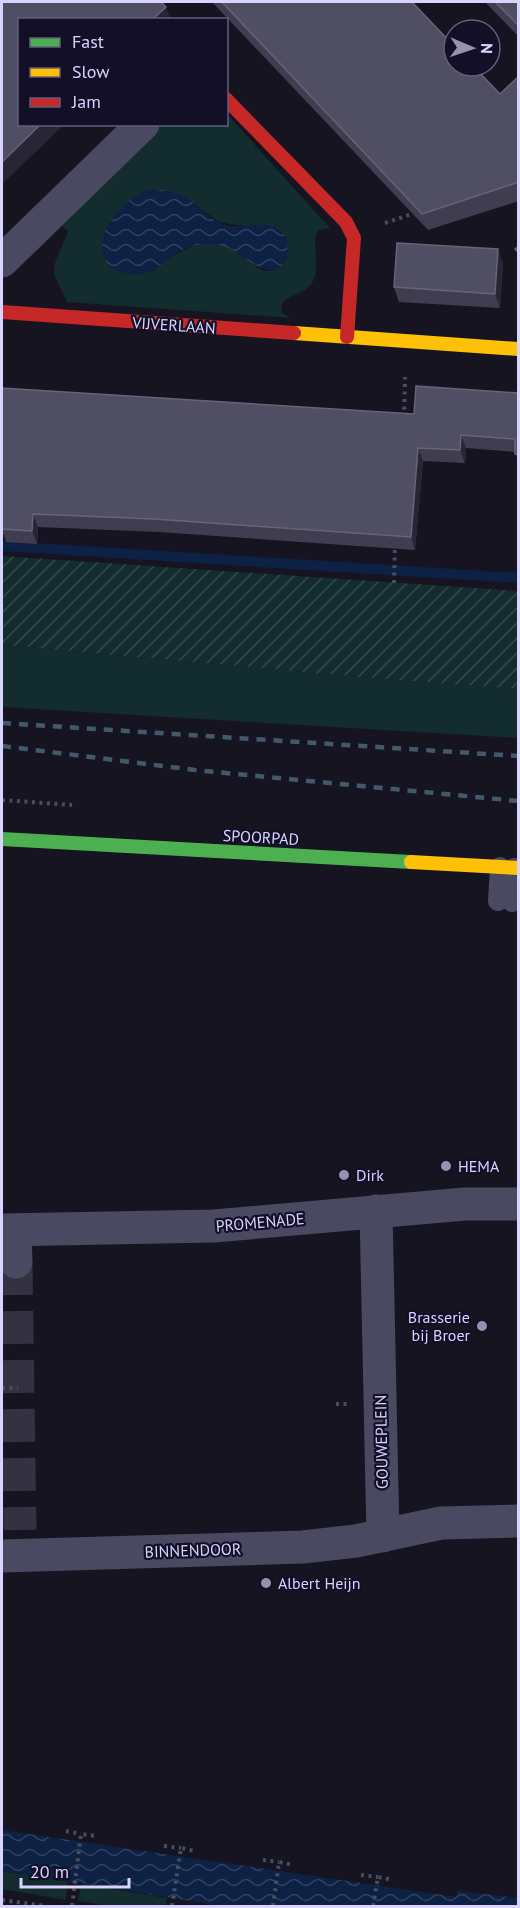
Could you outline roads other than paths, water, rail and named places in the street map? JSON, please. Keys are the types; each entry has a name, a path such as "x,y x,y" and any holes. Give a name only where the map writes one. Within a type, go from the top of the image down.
{"street":[{"path":"228,101 346,222 354,238 346,337"},
{"path":"2,261 141,126"},
{"name":"VIJVERLAAN","path":"2,312 519,349"},
{"name":"SPOORPAD","path":"2,839 511,868"},
{"name":"PROMENADE","path":"11,1241 465,1204 519,1204"},
{"name":"GOUWEPLEIN","path":"376,1211 383,1536"},
{"path":"383,1536 441,1524 519,1521"},
{"name":"BINNENDOOR","path":"14,1547 303,1547 383,1536"}],"lane":[{"path":"505,902 511,868"}],"water":[{"path":"151,189 186,197 211,218 225,225 268,225 276,228 288,241 287,259 278,270 268,270 251,263 228,248 207,244 179,252 152,271 141,274 128,274 110,268 102,248 107,227 126,203"},
{"path":"2,1830 456,1897 457,1891 518,1898 518,1906 223,1906 2,1871"}],"waterway":[{"path":"2,546 518,578"}],"tunnel":[{"path":"16,1262 20,1530"}],"railway":[{"path":"2,723 518,756"},
{"path":"2,746 195,770 518,801"}],"place":[{"name":"HEMA","path":"446,1166"},
{"name":"Dirk","path":"344,1175"},
{"name":"Brasserie bij Broer","path":"482,1326"},
{"name":"Albert Heijn","path":"266,1583"}]}
